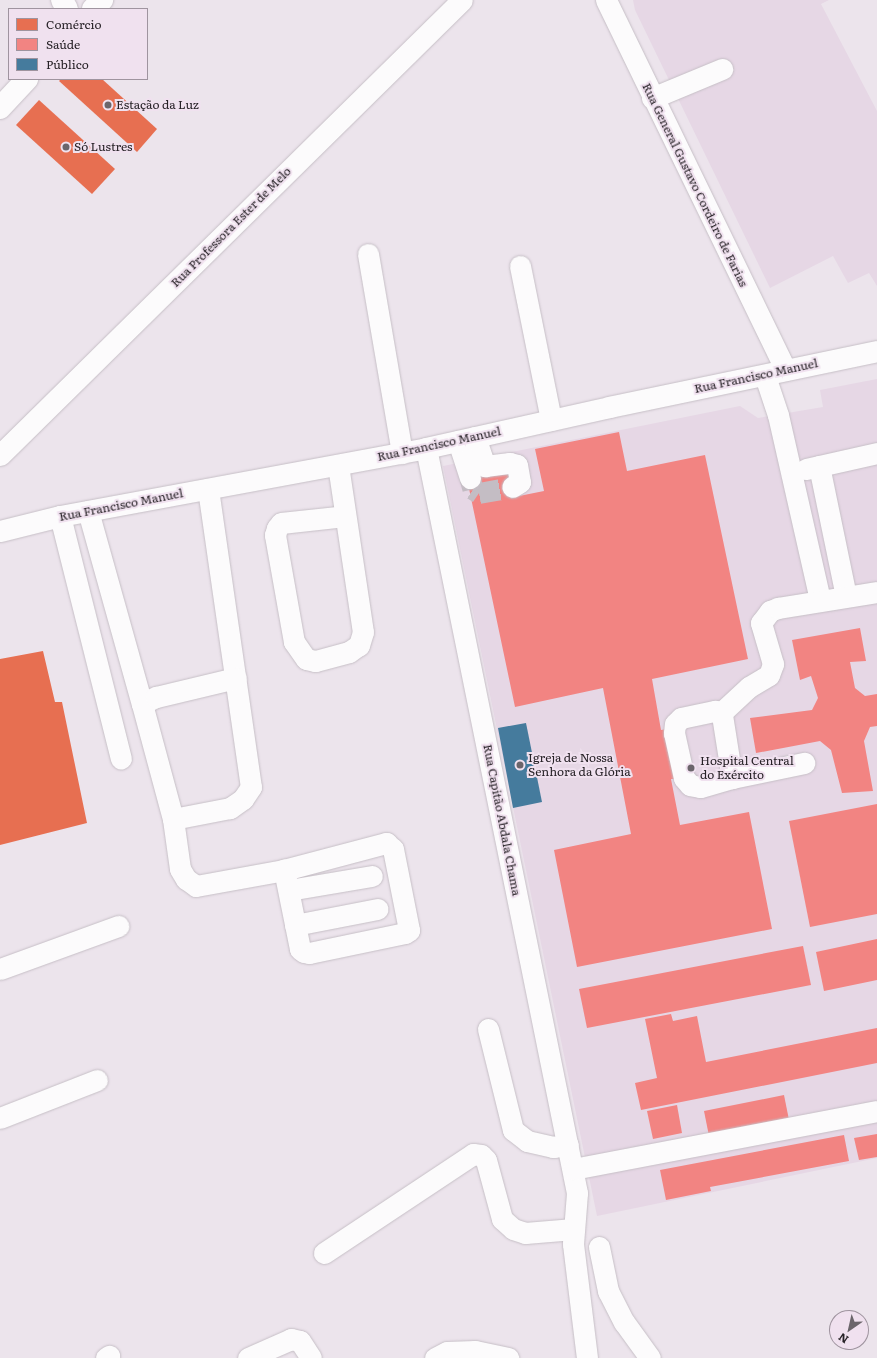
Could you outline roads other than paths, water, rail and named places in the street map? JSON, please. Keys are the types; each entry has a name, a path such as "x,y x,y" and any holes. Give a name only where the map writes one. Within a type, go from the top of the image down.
{"main road":[{"path":"94,8 102,0"},
{"path":"0,108 26,80"}],"street":[{"name":"Rua Professora Ester de Melo","path":"0,455 462,0"},
{"name":"Rua General Gustavo Cordeiro de Farias","path":"606,0 652,98 786,370"},
{"path":"652,98 722,69"},
{"path":"368,254 402,453"},
{"path":"520,266 551,420"},
{"name":"Rua Francisco Manuel","path":"0,531 60,516 402,453 877,351"},
{"path":"765,376 778,415 792,472 820,600"},
{"path":"466,439 470,478"},
{"path":"466,439 485,466 510,463 517,465 520,482 512,487"},
{"name":"Rua Capitão Abdala Chama","path":"426,448 578,1193 573,1244 587,1358"},
{"path":"792,472 877,453"},
{"path":"338,464 363,632 359,645 349,652 315,661 306,659 299,653 294,642 276,535 277,528 281,523 345,516"},
{"path":"819,466 846,596"},
{"path":"173,819 230,808 243,799 251,787 208,489"},
{"path":"88,511 173,819 180,869 186,879 196,886 284,870 386,843 391,845 409,922 408,930 405,933 309,953 300,949 284,870"},
{"path":"60,516 121,758"},
{"path":"721,713 749,687 769,675 772,664 761,623 765,617 778,608 877,592"},
{"path":"142,704 156,697 236,678"},
{"path":"721,713 715,711 681,718 675,724 674,733 684,778 690,785 700,787 732,778 804,764"},
{"path":"721,713 732,778"},
{"path":"289,890 372,876"},
{"path":"295,926 377,909"},
{"path":"0,969 118,926"},
{"path":"488,1029 514,1130 527,1140 553,1148 568,1146"},
{"path":"0,1118 97,1080"},
{"path":"573,1169 877,1111"},
{"path":"324,1253 473,1154 480,1155 486,1160 502,1219 513,1229 525,1233 574,1228"},
{"path":"598,1247 608,1291 624,1322 650,1358"},
{"path":"248,1358 291,1339 300,1341 307,1349 311,1358"},
{"path":"435,1358 448,1352 475,1351 508,1358"}],"tunnel":[{"path":"470,478 473,489 479,493 512,487"}],"place":[{"name":"Estação da Luz","path":"108,105"},
{"name":"Só Lustres","path":"66,147"},
{"name":"Igreja de Nossa Senhora da Glória","path":"520,765"},
{"name":"Hospital Central do Exército","path":"691,768"}]}
